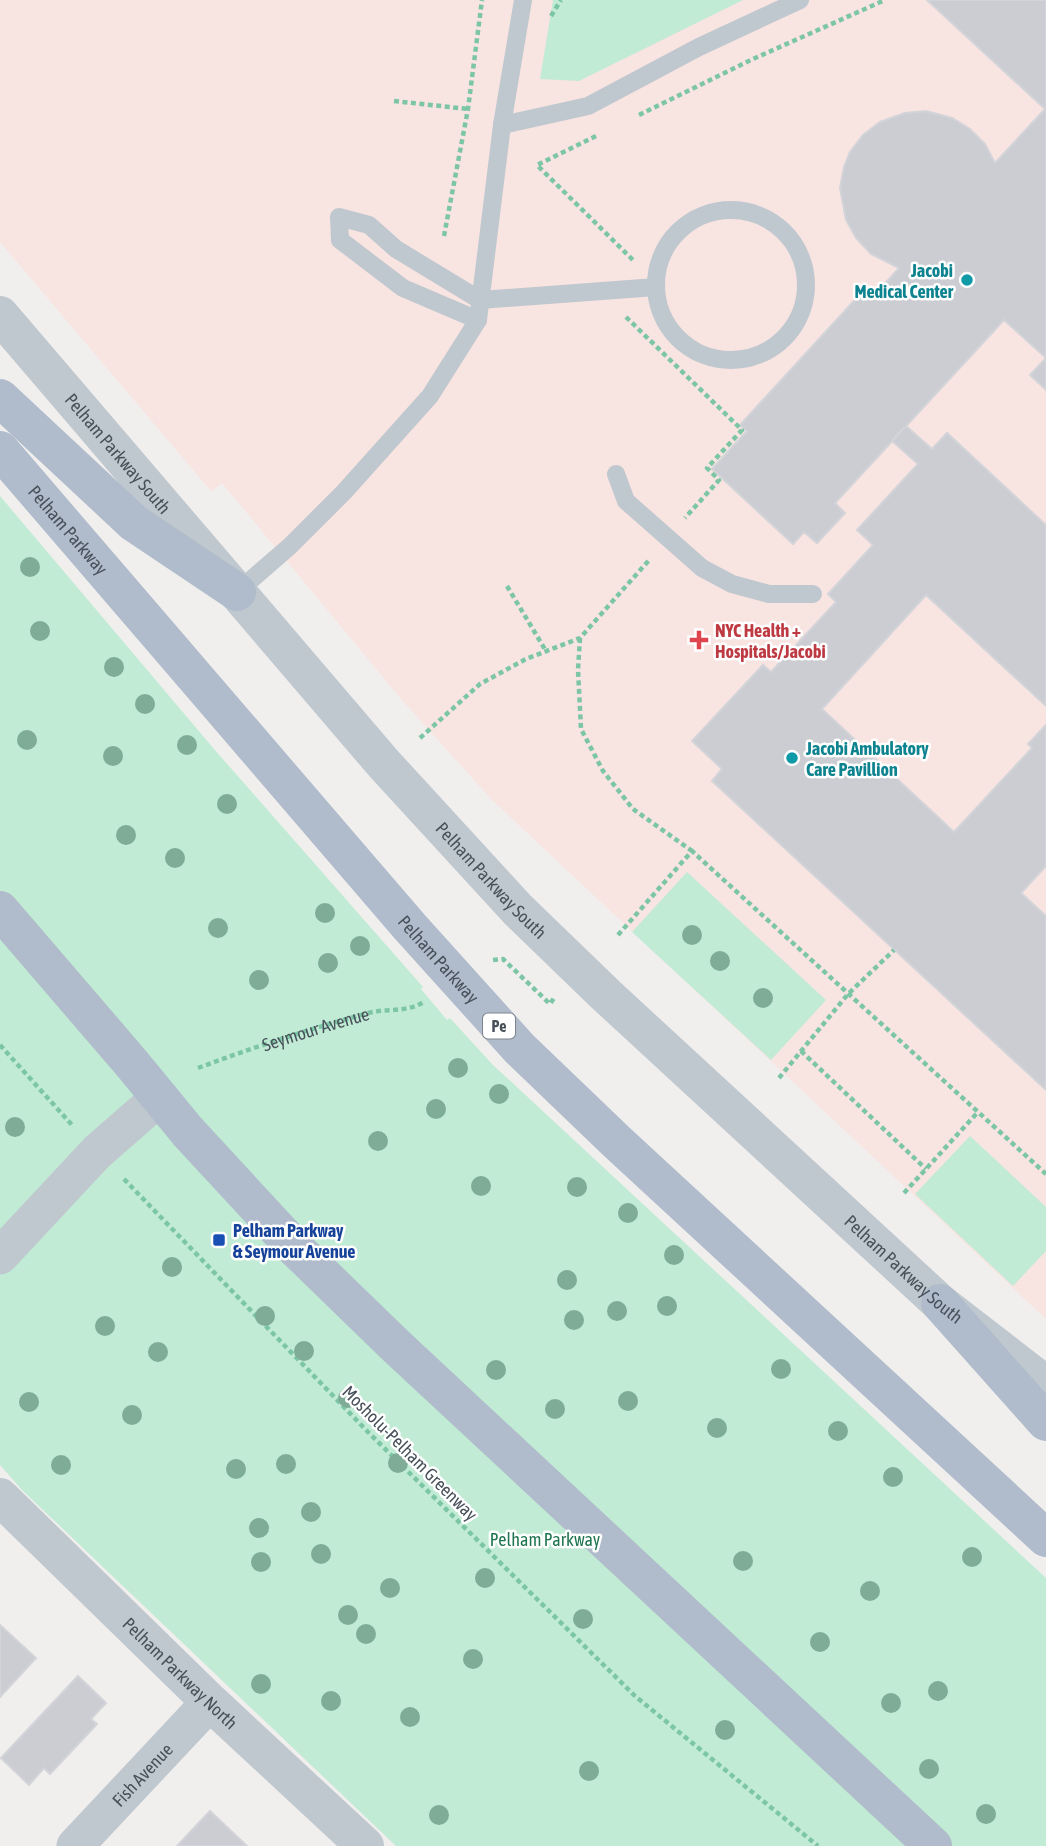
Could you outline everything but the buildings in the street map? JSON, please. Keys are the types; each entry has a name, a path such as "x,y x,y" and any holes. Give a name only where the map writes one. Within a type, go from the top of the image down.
{"main road":[{"path":"0,398 134,523 237,592"},
{"name":"Pelham Parkway","path":"0,450 429,948 520,1049 1046,1538"},
{"path":"0,910 249,1200 347,1299 933,1846"},
{"path":"940,1303 1046,1422"}],"street":[{"name":"Pelham Parkway South","path":"0,315 384,764 518,910 606,995 940,1303 1046,1385"},
{"path":"0,1256 97,1152 160,1097"},
{"name":"Pelham Parkway North","path":"0,1497 210,1702 365,1846"},
{"name":"Fish Avenue","path":"75,1846 210,1702"}],"lane":[{"path":"237,592 290,546 344,492 430,396 478,320 502,125 523,0"},
{"path":"502,125 588,106 699,47 800,0"},
{"path":"741,210 767,218 787,234 801,257 806,282 804,306 794,327 778,344 757,355 734,360 711,357 689,347 672,331 660,311 656,287 659,261 671,238 691,220 715,211 741,210"},
{"path":"478,320 403,288 340,240 339,217 369,226 396,249 480,300 656,287"},
{"path":"616,474 625,501 702,568 732,584 769,594 813,594"}],"path":[{"path":"444,236 468,109 482,0"},
{"path":"633,118 885,0"},
{"path":"394,101 468,109"},
{"path":"597,136 537,165 638,265"},
{"path":"622,314 742,430 707,468"},
{"path":"507,586 546,651"},
{"path":"420,738 480,684 526,659 580,638 580,729 603,771 633,809 692,851 1046,1174"},
{"path":"618,935 692,851"},
{"path":"779,1078 848,994 894,950"},
{"path":"491,961 503,959 551,1003 556,996"},
{"name":"Seymour Avenue","path":"198,1068 254,1046 372,1012 416,1007 435,995"},
{"path":"0,1045 78,1131"},
{"path":"802,1051 926,1170"},
{"path":"904,1194 978,1112"},
{"name":"Mosholu-Pelham Greenway","path":"121,1176 368,1432 635,1696 818,1846"}],"shaded area":[{"name":"NYC Health + Hospitals/Jacobi","path":"0,0 1046,0 1046,1319 491,799 401,699 222,483 211,491 0,242"}],"green space":[{"path":"553,0 743,0 579,81 540,79"},
{"name":"Pelham Parkway","path":"0,496 214,749 423,987 421,989 447,1020 450,1018 492,1064 1046,1578 1046,1846 396,1846 22,1490 0,1465"},
{"path":"687,872 826,1000 771,1060 632,932"},
{"path":"970,1136 1046,1207 1046,1251 1013,1286 915,1194"}],"place":[{"name":"Jacobi Medical Center","path":"967,280"},
{"name":"NYC Health + Hospitals/Jacobi","path":"699,640"},
{"name":"Jacobi Ambulatory Care Pavillion","path":"792,758"},
{"name":"Pelham Parkway & Seymour Avenue","path":"219,1240"}]}
